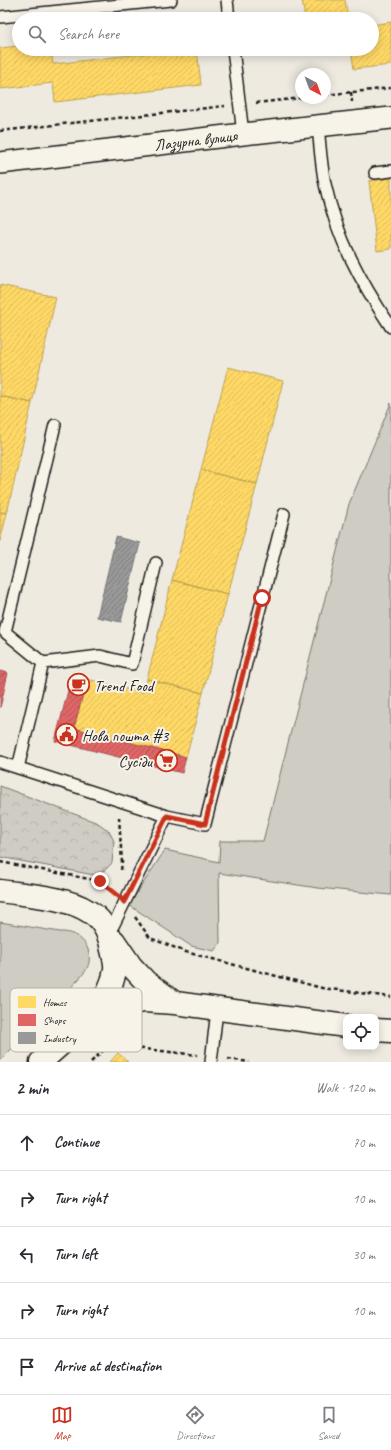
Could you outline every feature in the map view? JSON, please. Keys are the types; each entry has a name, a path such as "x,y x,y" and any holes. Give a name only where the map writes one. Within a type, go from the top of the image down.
{"street":[{"name":"Лазурна вулиця","path":"0,163 391,118"},
{"path":"0,891 67,901 89,911 100,921 131,966 146,982 175,1003"},
{"path":"109,934 116,968 110,988"},
{"path":"142,1001 175,1003 217,1010 343,1026"},
{"path":"379,1030 391,1031"},
{"path":"41,1062 52,1052"}],"lane":[{"path":"45,12 136,2 171,0"},
{"path":"227,0 228,12"},
{"path":"0,17 12,16"},
{"path":"234,56 243,134"},
{"path":"318,126 325,183 342,240 361,281 391,325"},
{"path":"375,173 391,172"},
{"path":"55,425 5,632 43,663 100,656 132,664 156,563"},
{"path":"0,762 167,816 205,824 284,514"},
{"path":"18,768 43,663"},
{"path":"109,934 121,899 167,816"},
{"path":"211,1059 217,1010"}],"path":[{"path":"331,94 391,88"},
{"path":"0,131 295,99"},
{"path":"118,800 122,863 121,899"},
{"path":"0,862 100,881 121,899 150,938 186,952 322,988 391,997"},
{"path":"142,1050 211,1059 249,1062"},
{"path":"91,1062 102,1052"}],"green space":[{"path":"391,403 391,895 318,888 219,873 220,943 214,951 191,946 129,905 165,850 219,862 220,841 263,841 349,504"},
{"path":"0,786 98,823 109,831 114,841 112,863 105,870 94,875 0,857"},
{"path":"0,922 66,932 82,940 88,950 88,967 70,988 10,988 10,1051 0,1061"}],"building: Homes":[{"path":"302,0 345,0 347,12 304,12"},
{"path":"391,22 391,65 354,69 352,56 379,56 379,24"},
{"path":"12,47 12,56 52,56 53,64 123,56 198,56 201,85 55,102 53,83 0,89 0,48"},
{"path":"391,178 391,249 377,251 369,181"},
{"path":"0,285 56,297 32,403 0,396"},
{"path":"228,367 283,381 257,484 201,470"},
{"path":"0,396 32,403 7,513 0,512"},
{"path":"201,470 257,484 228,594 172,580"},
{"path":"0,512 7,513 0,542"},
{"path":"172,580 228,594 203,693 147,679"},
{"path":"87,679 143,693 147,679 203,693 186,757 74,728"},
{"path":"118,1053 128,1062 110,1062"}],"building: Shops":[{"path":"0,671 8,673 0,708"},
{"path":"72,675 87,679 74,728 186,757 182,773 55,741"}],"building: Industry":[{"path":"116,537 140,543 121,622 97,617"}],"place":[{"name":"Trend Food","path":"78,685"},
{"name":"Нова пошта #3","path":"66,735"},
{"name":"Сусіди","path":"167,761"}],"route":[{"path":"100,881 124,902 167,816 205,824 262,598"}]}
